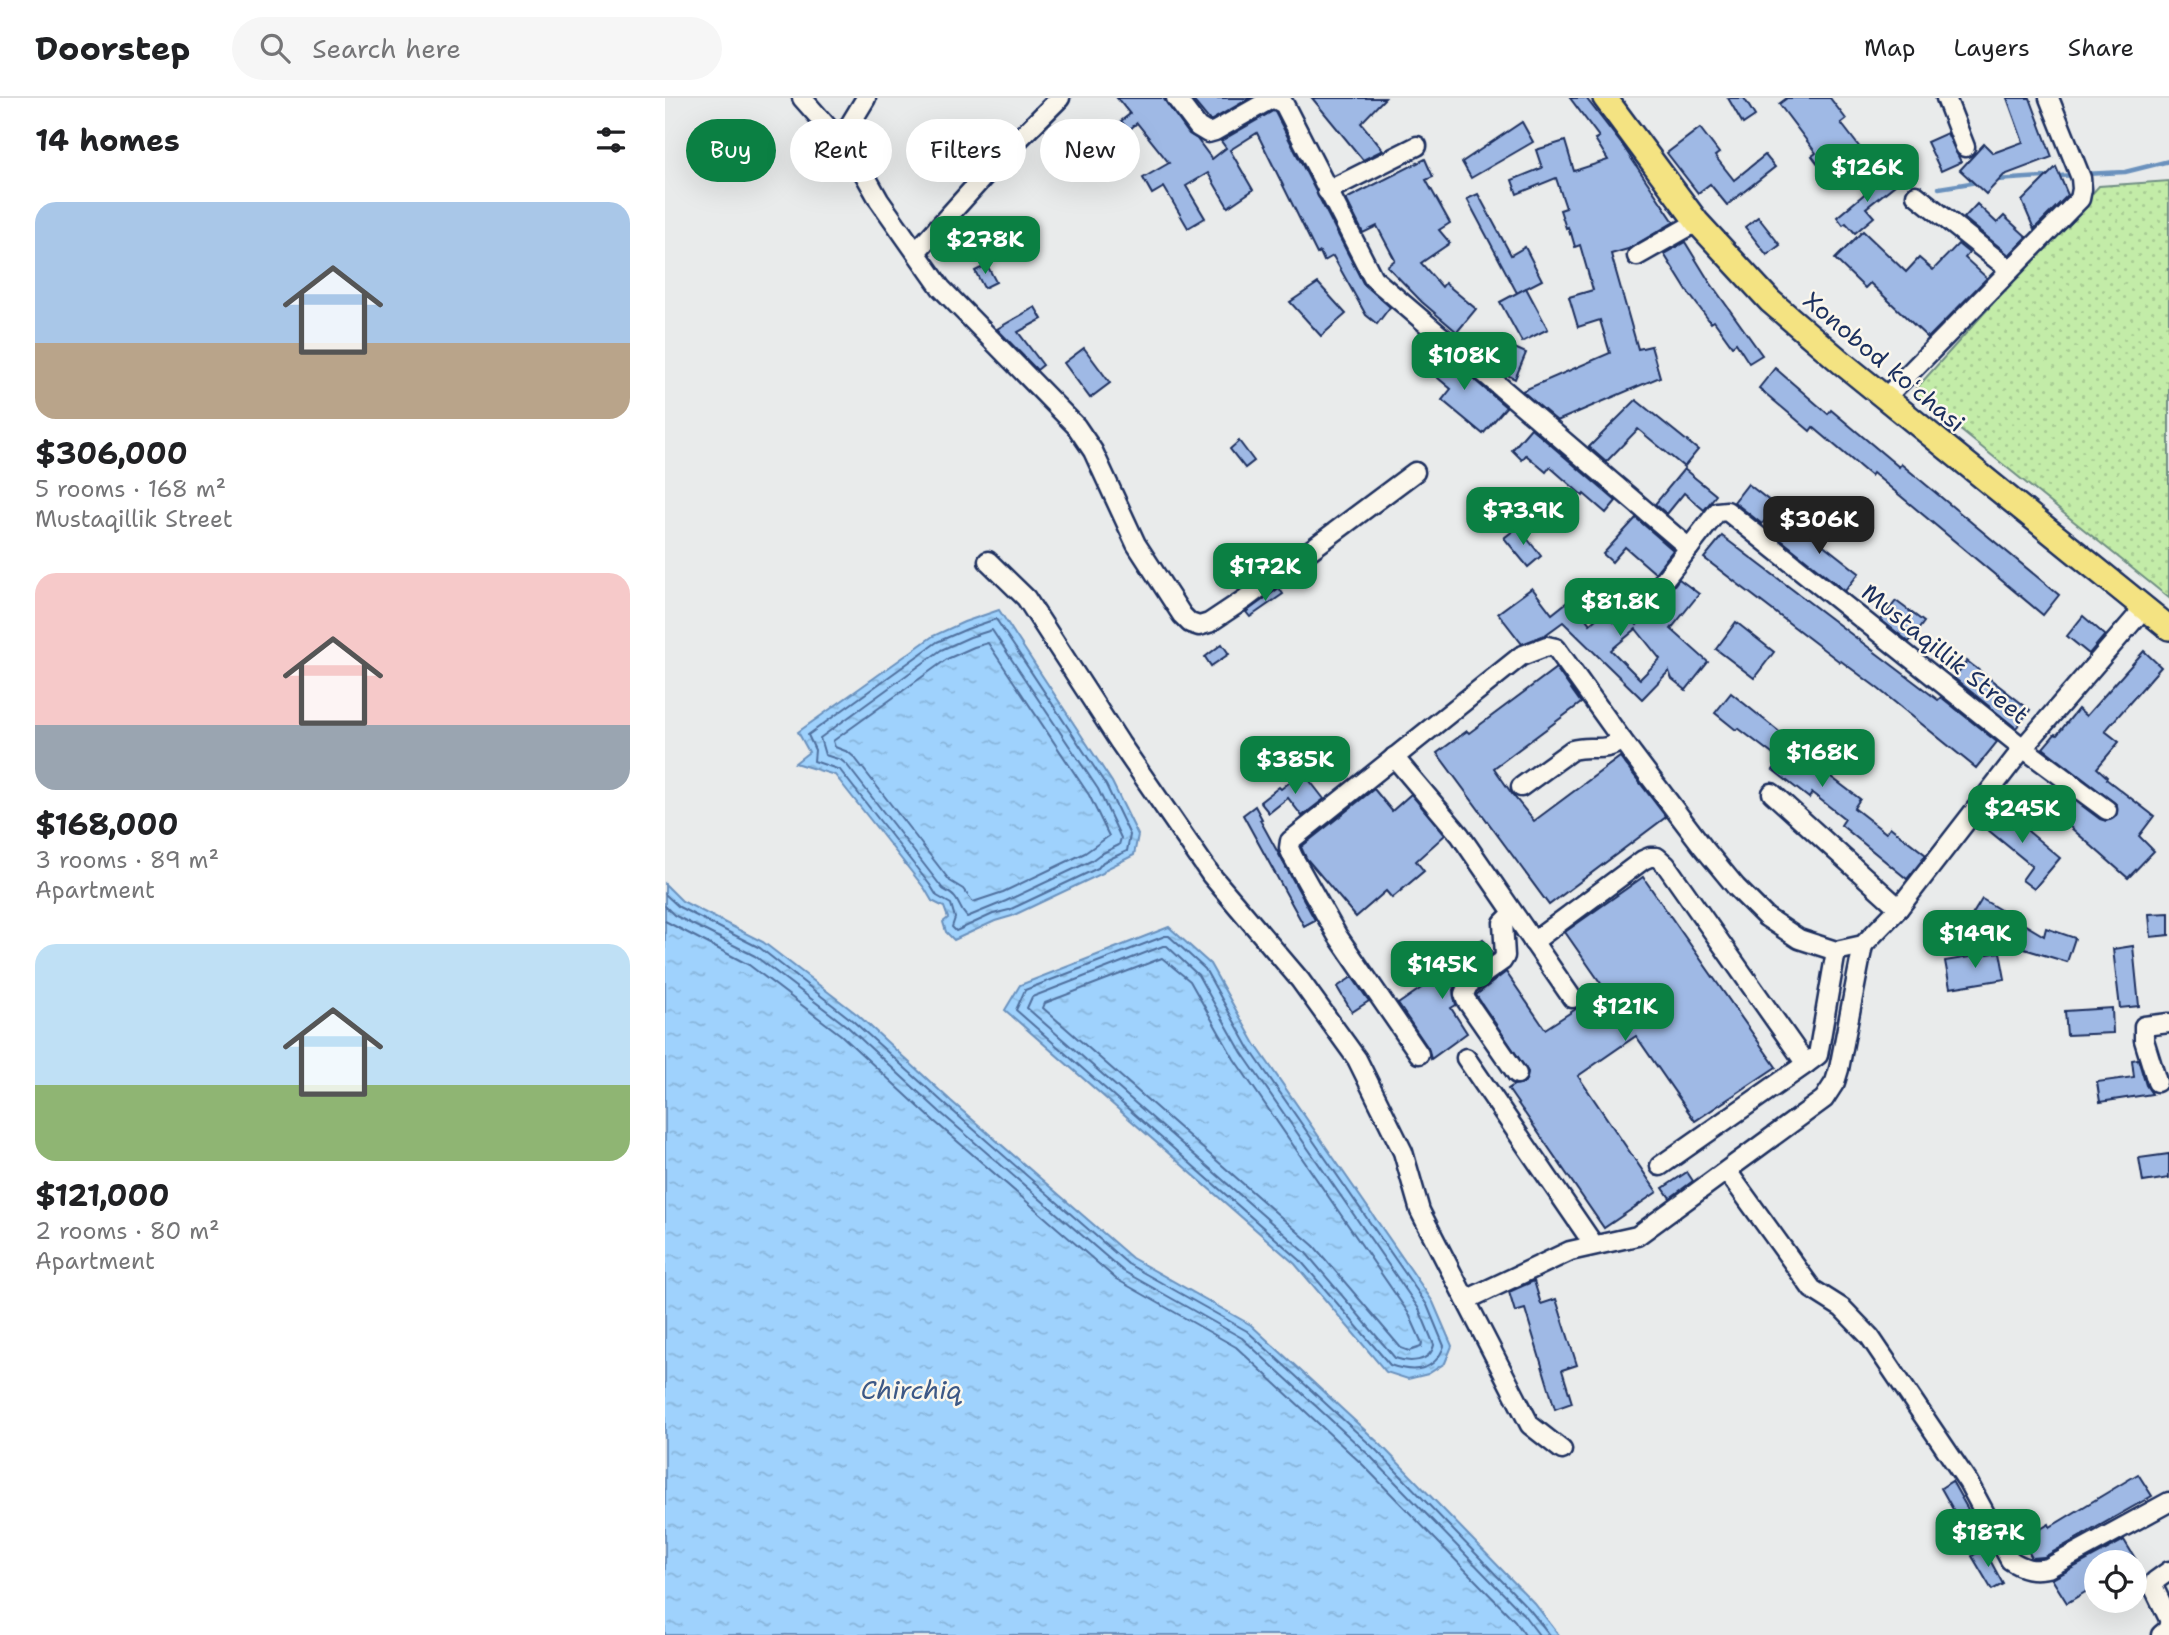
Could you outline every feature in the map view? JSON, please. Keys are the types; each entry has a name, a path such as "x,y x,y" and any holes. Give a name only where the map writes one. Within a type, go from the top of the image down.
{"main road":[{"name":"Xonobod koʻchasi","path":"1605,98 1697,222 1770,301 1885,398 2169,628"}],"street":[{"path":"802,98 821,119"},
{"path":"853,119 866,98"},
{"path":"916,252 1005,153 1059,98"},
{"path":"1176,98 1198,127 1208,133 1273,98 1284,104 1373,278 1689,548"},
{"path":"1946,98 1965,147"},
{"path":"1885,398 2080,199 2082,189 2076,165 2049,98"},
{"path":"1327,191 1417,146"},
{"path":"869,182 941,288 1076,426 1093,451 1136,544 1190,623 1199,626 1209,623 1245,599 1415,472"},
{"path":"1916,195 2010,270"},
{"path":"1637,256 1697,222"},
{"name":"Mustaqillik Street","path":"1642,608 1717,512 1727,511 2023,748 2107,810"},
{"path":"988,561 1026,598 1120,743 1211,875 1300,980 1357,1059 1403,1152 1420,1211 1530,1425 1562,1450"},
{"path":"1467,1300 1570,1251 1637,1236 1825,1099 1835,1082 1863,945 1899,908 2023,748 2145,607"},
{"path":"1419,1054 1337,935 1289,848 1290,841 1521,656 1542,647 1552,646 1561,653 1622,740 1703,847 1736,887 1766,917 1799,939 1836,951 1863,945"},
{"path":"1521,787 1572,750 1579,747 1607,748 1622,740"},
{"path":"1394,757 1460,835 1572,998"},
{"path":"1772,793 1899,908"},
{"path":"1534,942 1643,860 1657,857 1666,865 1805,1064"},
{"path":"1513,913 1503,923 1505,956 1502,961 1468,985 1464,994 1517,1074"},
{"path":"1660,1166 1818,1055 1836,951"},
{"path":"2157,1082 2144,1040 2144,1026 2169,1023"},
{"path":"1466,1058 1594,1245"},
{"path":"1727,1171 1812,1289 1842,1308 1870,1337 1968,1482 2010,1560 2021,1568 2049,1568 2169,1502"},
{"path":"2161,1635 2168,1629 2169,1621 2154,1588 2155,1581 2169,1571"}],"green space":[{"path":"2169,181 2169,598 1913,392 2099,186"}],"water":[{"path":"999,610 1112,782 1138,835 1134,855 1103,873 954,940 946,932 943,922 948,918 944,907 932,901 835,775 795,763 809,752 798,732 933,636"},
{"name":"Chirchiq","path":"665,884 682,901 763,942 858,1015 951,1101 1132,1258 1251,1325 1381,1445 1535,1604 1559,1635 665,1635"},
{"path":"1169,927 1210,964 1255,1044 1433,1302 1452,1346 1445,1363 1428,1374 1408,1379 1386,1372 1295,1264 1005,1010 1020,985"}],"building":[{"path":"1117,98 1163,98 1189,134 1197,139 1212,159 1226,148 1221,141 1275,112 1363,283 1390,307 1377,324 1366,315 1333,256 1324,261 1320,252 1317,254 1257,133 1230,150 1253,190 1228,207 1208,173 1186,186 1205,218 1188,228 1164,187 1152,194 1143,178 1169,163 1140,127 1140,119 1124,119 1130,114"},
{"path":"1191,98 1250,98 1210,121"},
{"path":"1312,98 1385,98 1361,123 1383,150 1363,160"},
{"path":"1570,98 1586,98 1623,146 1674,222 1628,249 1611,254 1638,349 1651,346 1660,377 1557,421 1522,391 1610,353 1600,320 1578,327 1569,297 1593,290 1580,245 1575,247 1560,210 1566,208 1556,178 1517,194 1512,180 1542,168 1536,150 1565,141 1574,171 1608,160 1595,139 1599,137"},
{"path":"1728,98 1744,98 1755,116 1743,124"},
{"path":"1787,98 1830,98 1846,119 1841,123 1864,153 1830,180 1812,156 1816,153 1779,104"},
{"path":"2007,98 2030,98 2052,157 2004,175 1986,194 1960,170 1984,144 1993,153 2023,142"},
{"path":"1522,122 1533,142 1471,178 1462,162"},
{"path":"1700,128 1719,153 1715,156 1734,180 1765,155 1775,167 1727,205 1710,184 1698,193 1667,153"},
{"path":"1947,133 1961,162 1941,171 1927,142"},
{"path":"1425,159 1433,177 1426,180 1450,223 1439,230 1450,243 1421,263 1442,287 1445,283 1476,309 1457,332 1422,302 1387,266 1395,260 1377,226 1363,233 1346,199"},
{"path":"2056,167 2068,195 2034,229 2022,201"},
{"path":"1892,171 1900,181 1866,208 1874,217 1855,233 1846,223 1843,225 1837,217"},
{"path":"1478,194 1511,255 1525,247 1542,280 1517,293 1467,199"},
{"path":"1977,204 1997,223 2004,216 2027,237 2009,255 1964,218"},
{"path":"1758,217 1780,245 1767,255 1745,227"},
{"path":"1863,231 1906,272 1919,258 1933,270 1958,244 1969,253 1965,258 1987,278 1928,338 1870,283 1865,288 1835,259"},
{"path":"1685,242 1709,281 1762,355 1749,363 1736,343 1732,346 1714,321 1711,323 1664,254"},
{"path":"987,265 996,282 984,288 975,271"},
{"path":"1318,283 1346,314 1321,336 1290,302"},
{"path":"1526,288 1548,329 1522,342 1500,302"},
{"path":"1035,307 1042,319 1018,332 1043,365 1037,370 997,329"},
{"path":"1435,346 1506,407 1483,434 1442,400 1451,389 1420,363"},
{"path":"1510,346 1526,353 1515,379 1499,371"},
{"path":"1084,348 1110,383 1090,398 1064,363"},
{"path":"1775,368 1828,414 1831,410 1899,467 1901,464 2059,595 2043,615 1873,473 1871,476 1813,427 1810,431 1759,388"},
{"path":"1636,400 1698,450 1684,467 1638,429 1606,462 1589,447"},
{"path":"1531,428 1616,501 1606,513 1550,467 1546,472 1526,455 1522,460 1512,450"},
{"path":"1239,441 1254,461 1245,468 1230,449"},
{"path":"1684,469 1716,495 1704,510 1684,493 1667,514 1655,504"},
{"path":"1748,484 1776,506 1762,524 1734,502"},
{"path":"1636,518 1673,550 1655,573 1625,547 1612,562 1603,554"},
{"path":"1793,521 1859,573 1845,591 1780,539"},
{"path":"1518,527 1541,556 1528,567 1504,538"},
{"path":"1722,536 1938,700 1941,697 1997,742 1976,768 1876,687 1704,558"},
{"path":"1679,579 1699,594 1671,629 1708,662 1686,690 1672,679 1669,671 1642,699 1563,622 1545,635 1522,644 1498,613 1532,588 1552,614 1571,599 1590,624 1605,611 1614,622 1626,612 1637,625 1651,615","holes":["1636,629 1660,659 1640,679 1611,650"]},
{"path":"1279,588 1283,594 1250,617 1246,612"},
{"path":"1896,601 1924,622 1909,642 1881,620"},
{"path":"2083,616 2105,635 2089,654 2067,636"},
{"path":"1736,622 1774,652 1754,678 1716,649"},
{"path":"1222,644 1229,654 1211,666 1205,657"},
{"path":"2144,651 2161,667 2105,731 2119,742 2097,768 2106,779 2154,816 2139,836 2154,851 2128,878 2044,804 2057,787 2106,821 2116,816 2117,805 2043,748 2078,709 2086,716"},
{"path":"1967,661 2030,710 2016,728 1954,678"},
{"path":"1556,668 1581,703 1494,768 1512,794 1534,821 1620,757 1666,817 1549,905 1437,753 1467,731 1469,733"},
{"path":"1731,693 1792,742 1786,750 1823,779 1827,774 1860,799 1854,808 1886,833 1890,827 1926,855 1907,879 1841,825 1845,819 1812,793 1809,798 1773,770 1780,760 1715,713"},
{"path":"1303,772 1324,799 1302,816 1288,798 1269,813 1260,802"},
{"path":"1374,789 1392,811 1411,794 1445,835 1416,861 1424,871 1392,898 1386,891 1356,917 1306,858 1301,847"},
{"path":"1997,805 2060,858 2034,889 2022,880 2032,866 1982,825"},
{"path":"1255,806 1315,920 1304,926 1243,815"},
{"path":"1643,877 1776,1067 1695,1121 1636,1036 1578,1076 1657,1192 1604,1228 1508,1089 1524,1083 1528,1072 1476,995 1506,972 1545,1029 1579,1007 1604,988 1565,932"},
{"path":"1982,899 2044,936 2046,928 2075,938 2067,962 2021,948 1971,917"},
{"path":"2169,913 2169,935 2151,937 2149,914"},
{"path":"1483,939 1493,954 1461,976 1453,990 1456,1005 1451,1008 1467,1033 1431,1059 1428,1048 1398,1004 1430,982 1427,977"},
{"path":"2133,946 2139,1006 2120,1008 2113,949"},
{"path":"2000,952 2005,979 1950,988 1945,961"},
{"path":"1352,977 1369,1001 1352,1012 1337,987"},
{"path":"2112,1008 2113,1033 2067,1035 2065,1011"},
{"path":"2138,1059 2146,1085 2152,1094 2100,1102 2097,1082 2134,1077 2132,1060"},
{"path":"2169,1154 2169,1178 2143,1182 2139,1158"},
{"path":"1687,1172 1693,1181 1670,1198 1663,1188"},
{"path":"1534,1281 1541,1304 1556,1299 1577,1365 1562,1370 1572,1403 1555,1409 1525,1309 1515,1312 1509,1292"},
{"path":"2138,1474 2152,1496 2044,1557 2032,1558 2022,1540 2049,1524 2050,1527"},
{"path":"1952,1481 1984,1538 1973,1545 1941,1488"},
{"path":"2124,1540 2130,1550 2106,1550"},
{"path":"1984,1549 2003,1584 1992,1590 1972,1556"},
{"path":"2084,1562 2084,1593 2067,1603 2052,1579"}],"waterway":[{"path":"2084,174 2125,172 2169,161"},
{"path":"1996,180 2075,175"},
{"path":"1939,188 1977,182"}]}
